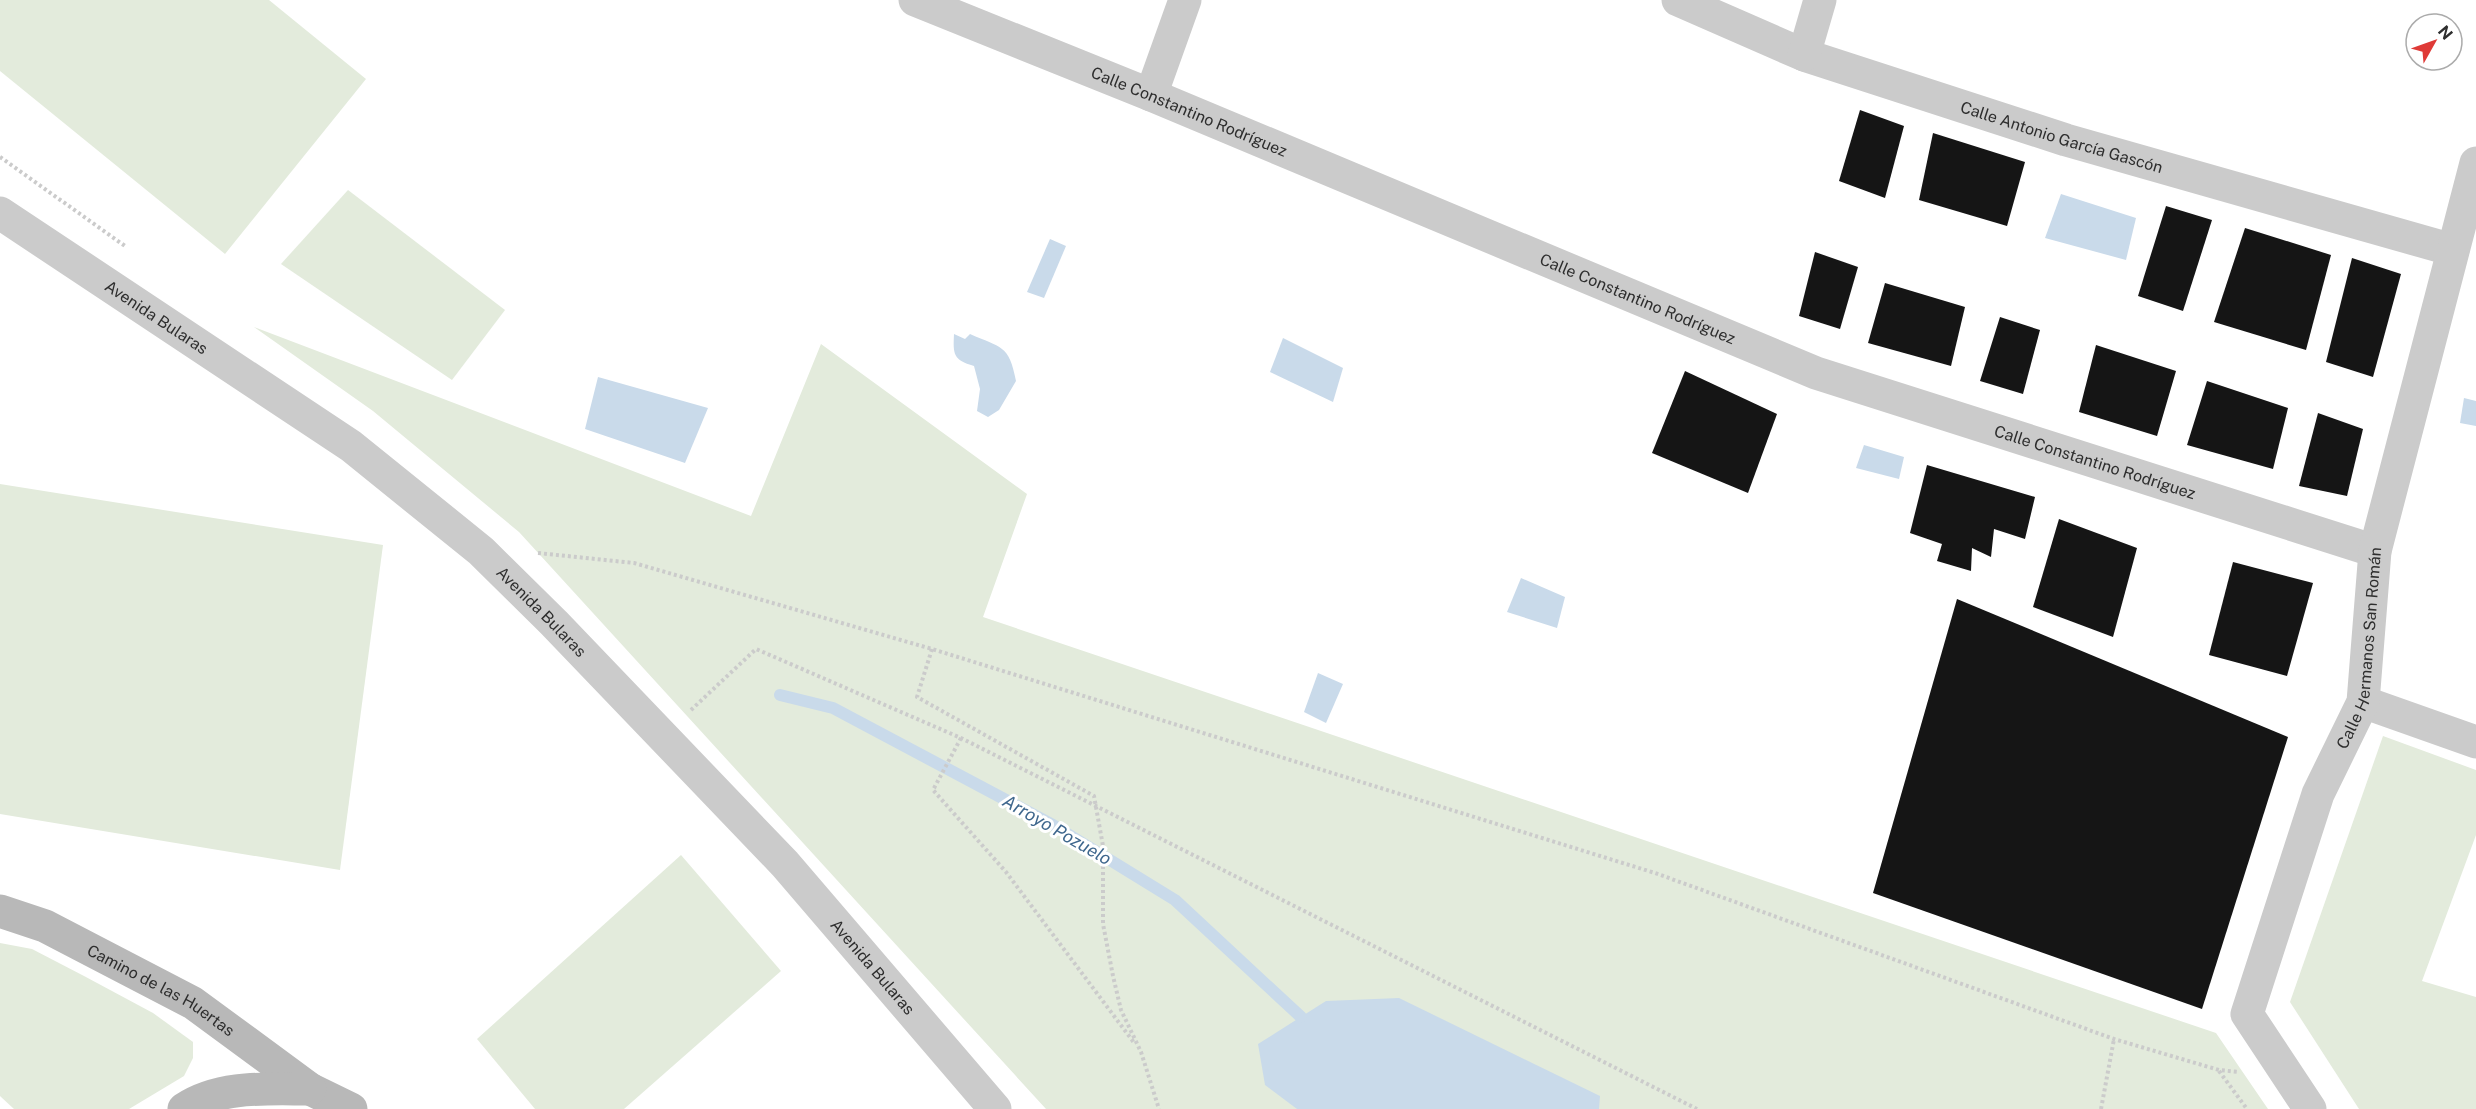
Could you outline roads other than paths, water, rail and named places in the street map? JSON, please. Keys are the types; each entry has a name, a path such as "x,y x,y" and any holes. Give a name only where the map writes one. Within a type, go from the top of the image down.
{"main road":[{"name":"Camino de las Huertas","path":"0,911 45,926 193,1003 310,1089 351,1109"},
{"name":"Camino de las Huertas","path":"184,1109 194,1102 245,1089 310,1089"}],"street":[{"name":"Calle Constantino Rodríguez","path":"915,0 1151,95 1816,373 2375,551"},
{"path":"1151,95 1185,0"},
{"name":"Calle Antonio García Gascón","path":"1678,0 1804,55 2066,141 2453,250"},
{"path":"1804,55 1820,0"},
{"name":"Calle Hermanos San Román","path":"2310,1109 2247,1014 2318,794 2363,702 2375,551 2476,163"},
{"name":"Avenida Bularas","path":"0,213 351,446 481,551 554,622 785,864 995,1109"},
{"path":"2363,702 2476,742"}],"water":[{"path":"2061,194 2136,218 2126,260 2045,238"},
{"path":"1050,239 1066,246 1044,298 1027,292"},
{"path":"954,334 965,339 970,334 996,345 1007,354 1010,360 1016,381 999,410 988,417 977,411 980,389 974,366 958,359 954,351"},
{"path":"1283,338 1343,368 1333,402 1270,372"},
{"path":"598,377 708,408 685,463 585,429"},
{"path":"2464,398 2476,401 2476,426 2460,423"},
{"path":"1864,445 1904,457 1899,479 1856,468"},
{"path":"1521,578 1565,597 1557,628 1507,612"},
{"path":"1318,673 1343,684 1326,723 1304,712"},
{"path":"1399,998 1600,1096 1599,1109 1297,1109 1265,1085 1258,1044 1326,1001"}],"waterway":[{"name":"Arroyo Pozuelo","path":"780,695 833,708 1053,825 1175,900 1301,1017"}]}
